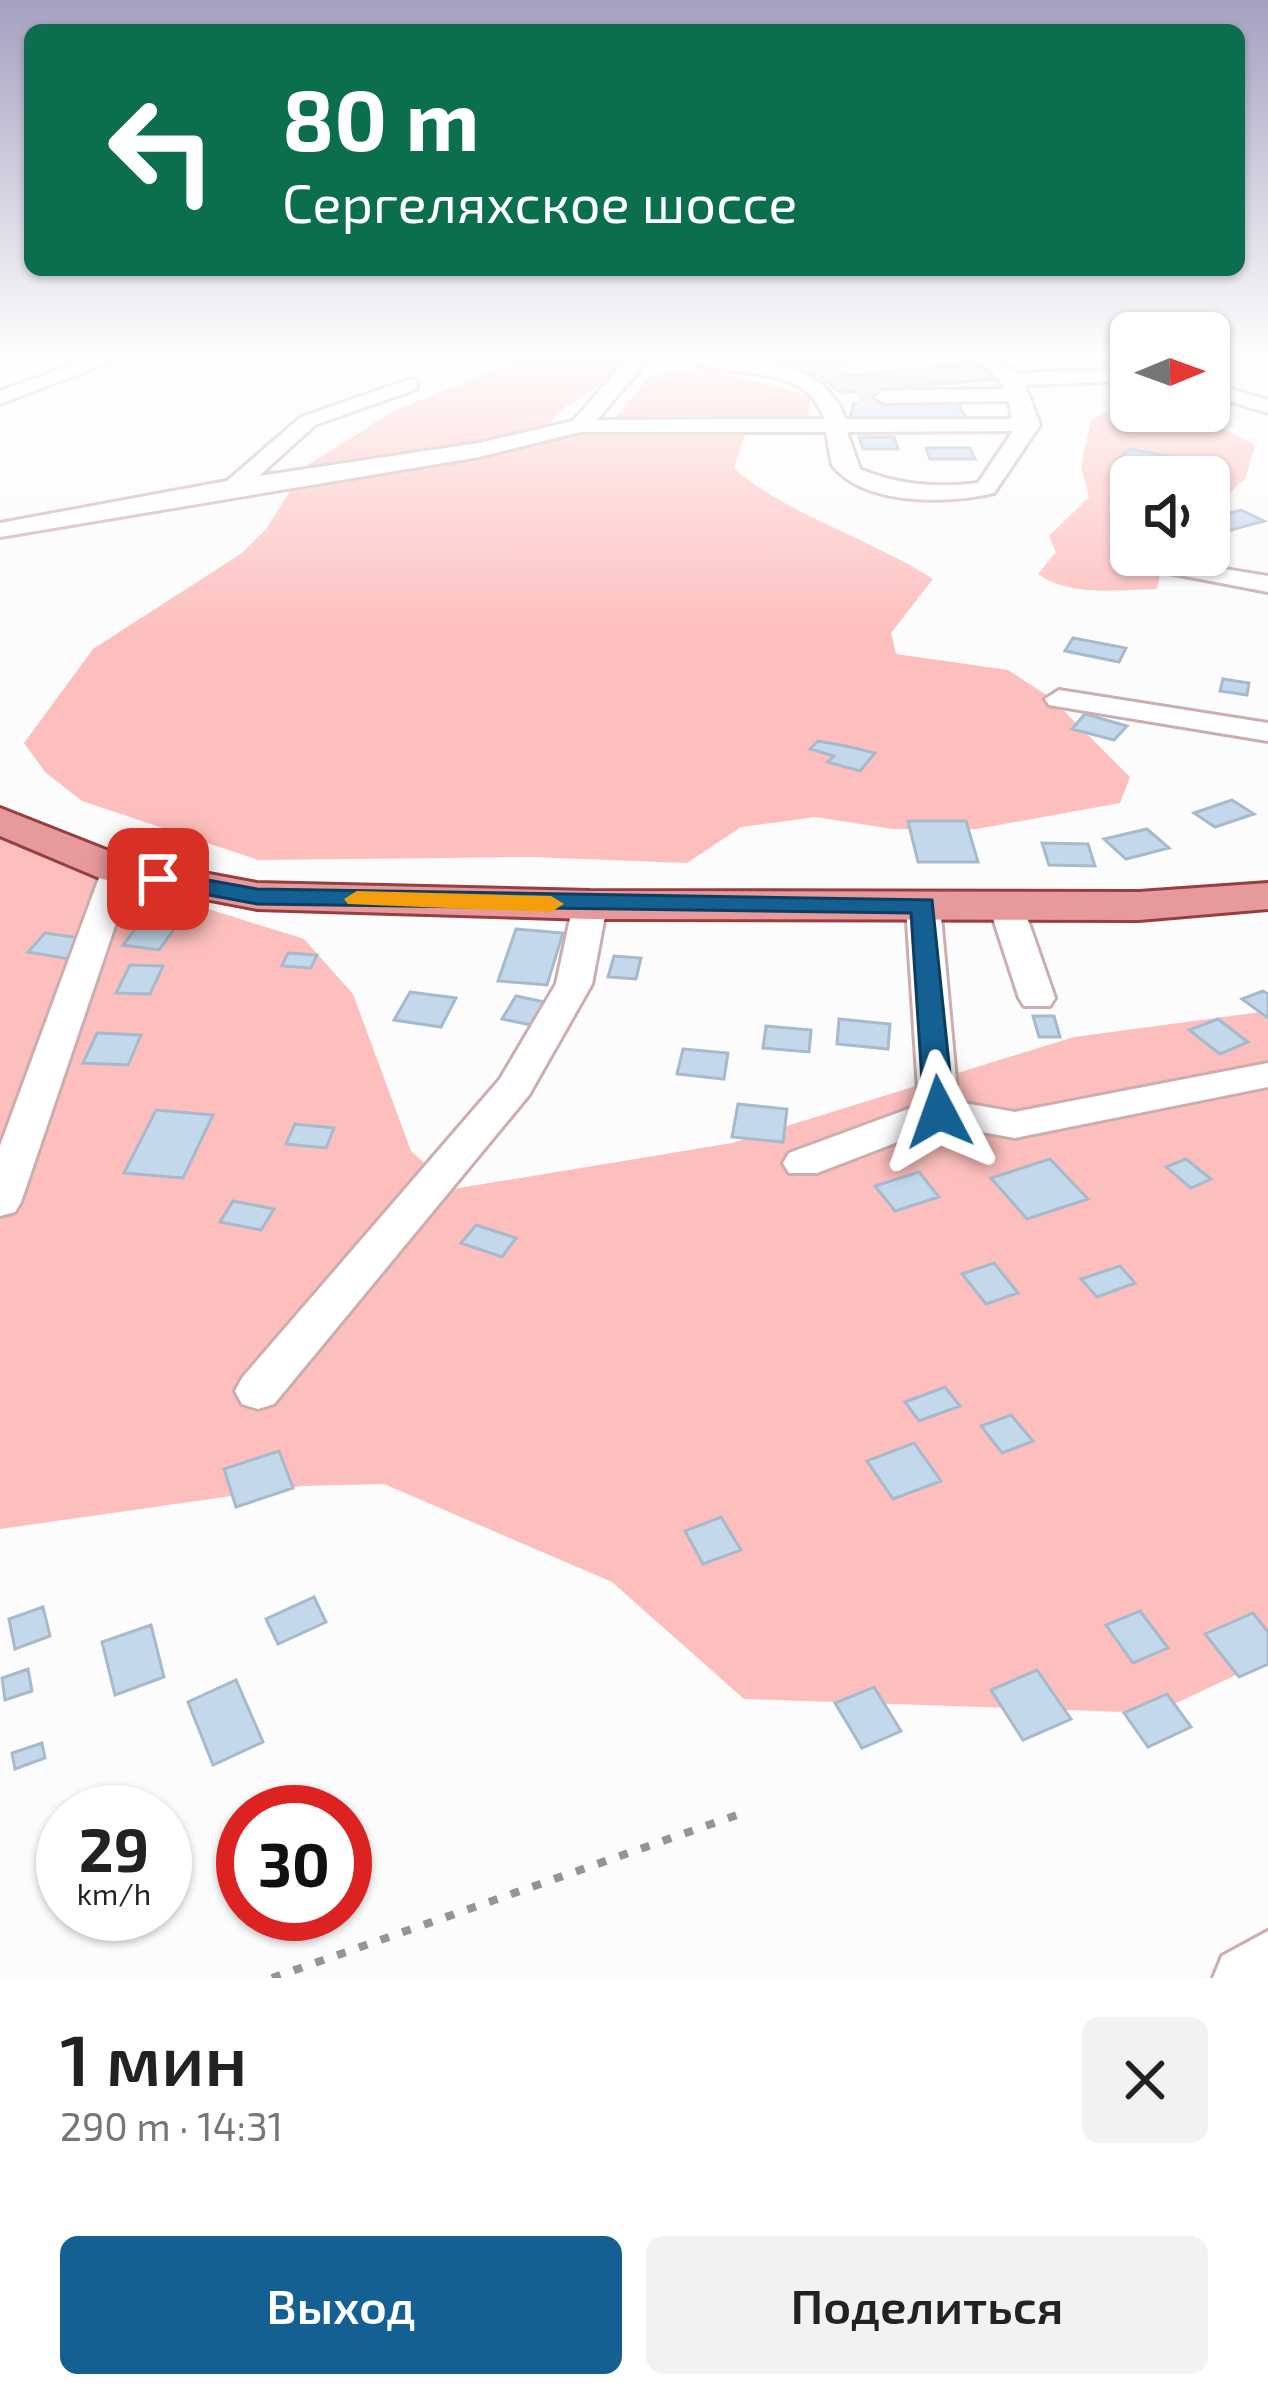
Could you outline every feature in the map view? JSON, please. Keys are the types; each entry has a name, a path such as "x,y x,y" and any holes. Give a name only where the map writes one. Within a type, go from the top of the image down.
{"main road":[{"path":"0,821 118,870 257,896 590,905 923,906 1139,906 1268,896"}],"street":[{"path":"234,487 277,448"},
{"path":"0,530 234,487 486,448"},
{"path":"841,448 850,476 862,482 944,492 986,488 1016,448"},
{"path":"1224,576 1268,584"},
{"path":"1059,699 1268,733"},
{"path":"0,1202 9,1158 118,870"},
{"path":"258,1391 515,1086 555,1026 574,984 590,905"},
{"path":"923,906 939,1112"},
{"path":"1006,906 1037,998"},
{"path":"803,1163 939,1112 1015,1125 1268,1075"},
{"path":"1244,1978 1268,1962"}],"path":[{"path":"272,1978 737,1815"}],"shaded area":[{"path":"334,448 741,448 734,468 753,483 933,579 891,633 896,654 1008,670 1051,698 1130,777 1120,803 977,829 893,829 815,817 741,827 687,863 531,857 258,860 82,801 46,773 24,743 93,649 242,553 266,529 306,466"},
{"path":"1085,448 1254,448 1245,479 1230,492 1230,456 1110,456 1110,576 1160,576 1157,589 1095,590 1065,586 1038,574 1056,552 1049,536 1089,497 1081,467"},
{"path":"0,831 71,866 304,939 353,994 411,1151 453,1189 732,1143 1074,1037 1268,1011 1268,1660 1155,1713 744,1699 612,1582 384,1484 302,1486 0,1529"}],"building":[{"path":"926,448 970,448 975,459 930,459"},
{"path":"1130,449 1166,456 1122,456"},
{"path":"1241,510 1264,521 1230,530 1230,513"},
{"path":"1073,638 1126,648 1119,662 1065,651"},
{"path":"1223,679 1249,683 1247,695 1220,691"},
{"path":"1085,714 1127,726 1114,740 1072,729"},
{"path":"818,741 875,753 860,771 828,762 834,756 810,749"},
{"path":"1232,800 1254,814 1215,827 1194,813"},
{"path":"908,821 966,821 978,862 918,862"},
{"path":"1147,829 1169,848 1126,859 1104,839"},
{"path":"1042,843 1088,844 1095,866 1049,865"},
{"path":"140,923 175,928 159,950 123,945"},
{"path":"516,929 563,933 547,985 498,981"},
{"path":"45,933 87,939 70,959 28,952"},
{"path":"288,953 317,955 311,968 282,966"},
{"path":"614,956 641,958 636,979 608,977"},
{"path":"130,965 163,966 150,994 116,993"},
{"path":"1263,991 1268,994 1268,1018 1242,999"},
{"path":"410,992 456,998 441,1027 394,1020"},
{"path":"516,996 545,1002 531,1025 502,1019"},
{"path":"1033,1016 1054,1016 1060,1037 1039,1037"},
{"path":"839,1019 890,1024 888,1049 837,1044"},
{"path":"1218,1019 1248,1042 1220,1054 1189,1030"},
{"path":"766,1026 811,1030 809,1052 763,1048"},
{"path":"97,1033 141,1035 128,1065 83,1063"},
{"path":"683,1049 728,1053 724,1079 677,1074"},
{"path":"738,1104 787,1109 783,1142 732,1137"},
{"path":"156,1110 213,1115 183,1178 124,1173"},
{"path":"295,1124 334,1128 326,1148 286,1144"},
{"path":"1050,1159 1088,1199 1027,1219 991,1178"},
{"path":"1186,1159 1211,1179 1191,1188 1166,1167"},
{"path":"919,1172 939,1197 895,1211 875,1186"},
{"path":"233,1201 274,1209 261,1230 220,1222"},
{"path":"476,1225 516,1238 502,1257 461,1243"},
{"path":"994,1263 1018,1293 986,1304 962,1274"},
{"path":"1120,1266 1135,1283 1097,1297 1081,1279"},
{"path":"945,1387 960,1406 919,1421 905,1402"},
{"path":"1011,1415 1033,1441 1002,1453 981,1426"},
{"path":"914,1443 941,1481 893,1499 867,1461"},
{"path":"279,1451 293,1488 236,1507 224,1469"},
{"path":"721,1517 741,1550 703,1564 685,1531"},
{"path":"314,1597 326,1622 278,1644 266,1619"},
{"path":"43,1607 50,1636 15,1649 9,1619"},
{"path":"1140,1611 1168,1648 1133,1663 1106,1625"},
{"path":"1253,1613 1268,1632 1268,1664 1239,1677 1205,1634"},
{"path":"151,1625 164,1677 115,1695 102,1642"},
{"path":"28,1669 32,1691 5,1700 2,1678"},
{"path":"1037,1670 1071,1719 1023,1740 991,1690"},
{"path":"236,1680 263,1742 213,1765 188,1702"},
{"path":"874,1687 901,1731 862,1748 835,1703"},
{"path":"1167,1694 1191,1727 1148,1747 1124,1713"},
{"path":"42,1743 45,1758 15,1769 12,1753"}],"slow traffic":[{"path":"357,899 551,904"}],"route":[{"path":"158,879 257,896 590,905 923,906 939,1112"}]}
